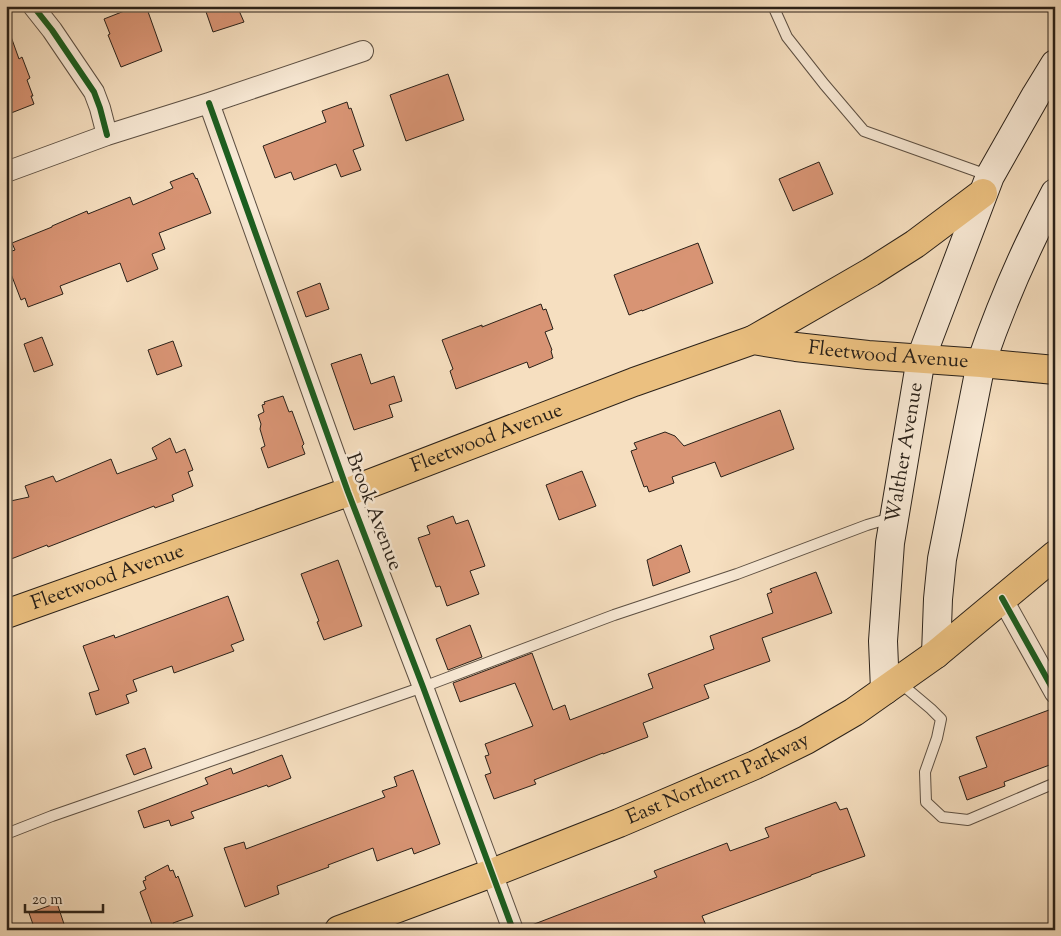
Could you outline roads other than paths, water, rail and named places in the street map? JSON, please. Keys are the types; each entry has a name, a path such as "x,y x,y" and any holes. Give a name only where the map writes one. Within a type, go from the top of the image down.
{"main road":[{"name":"Walther Avenue","path":"891,686 883,641 890,543 921,358 987,185 1055,64"},
{"path":"753,340 871,272 915,244 987,185"},
{"path":"936,654 942,559 981,363 1019,268 1055,193"},
{"name":"Fleetwood Avenue","path":"6,614 348,492 634,382 753,340 868,355 981,363"},
{"path":"981,363 1055,370"},
{"name":"East Northern Parkway","path":"339,930 619,823 755,766 806,740 854,712 936,654 1055,555"}],"street":[{"path":"33,6 52,30 94,92 107,135"},
{"path":"6,172 107,135 363,51"},
{"name":"Brook Avenue","path":"209,103 348,492 513,930"},
{"path":"1002,598 1055,693"}],"lane":[{"path":"773,6 787,37 864,131 987,185"},
{"path":"6,834 52,816 423,687 614,615 737,574 894,516"},
{"path":"891,686 931,709 941,719 938,738 925,772 926,802 942,817 968,820 1055,783"}]}
